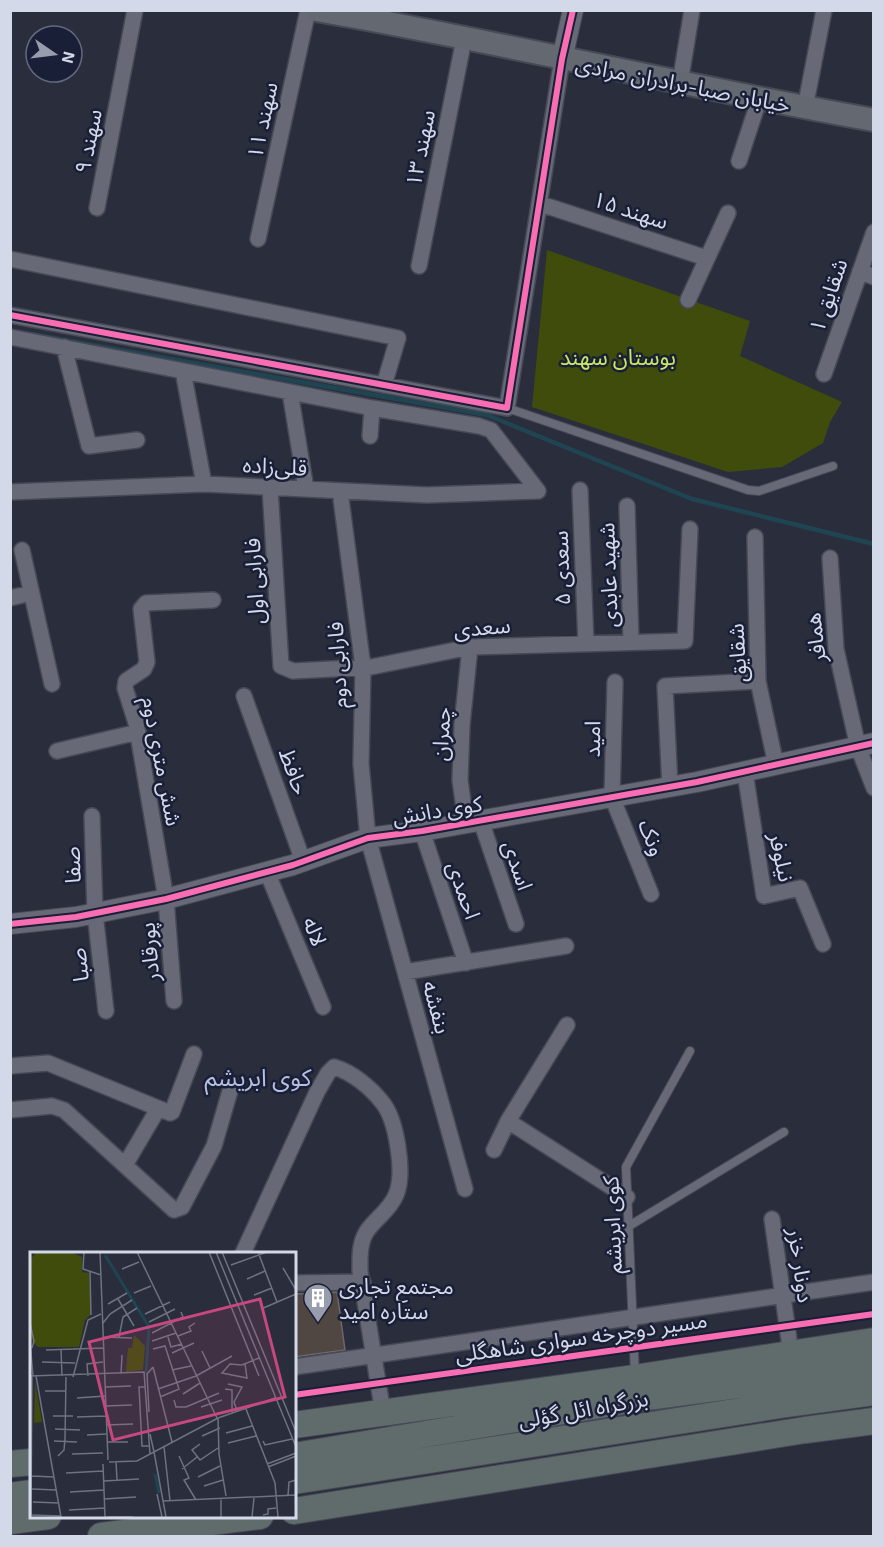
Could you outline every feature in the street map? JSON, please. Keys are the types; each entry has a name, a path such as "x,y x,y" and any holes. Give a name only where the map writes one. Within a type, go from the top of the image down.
{"highway":[{"path":"296,1425 635,1378 873,1341"},
{"name":"بزرگراه ائل گؤلی","path":"296,1456 647,1397 873,1367"},
{"name":"بزرگراه ائل گؤلی","path":"296,1481 873,1392"},
{"path":"296,1511 873,1421"},
{"path":"11,1464 30,1462"},
{"path":"10,1496 30,1493"},
{"path":"10,1521 35,1517"},
{"path":"101,1536 245,1517"}],"main road":[{"name":"خیابان صبا-برادران مرادی","path":"316,10 390,17 464,39 759,100 873,120"},
{"path":"10,1459 11,1464"}],"street":[{"name":"سهند ۹","path":"97,208 135,10"},
{"name":"سهند ۱۱","path":"258,239 308,10"},
{"path":"10,315 507,408 541,204 562,59 573,10"},
{"path":"680,83 692,10"},
{"path":"805,108 825,10"},
{"name":"سهند ۱۳","path":"419,266 464,39"},
{"path":"739,161 759,100"},
{"name":"سهند ۱۵","path":"541,204 706,258"},
{"path":"688,300 728,213"},
{"name":"شقایق ۱","path":"824,374 867,274 873,232"},
{"path":"10,259 398,338 384,385"},
{"path":"10,337 372,408 370,436"},
{"path":"64,347 88,446 137,440"},
{"path":"183,371 204,484"},
{"path":"290,392 306,489"},
{"name":"قلی‌زاده","path":"10,492 204,484 427,495 538,491 491,430 372,408"},
{"name":"فارابی اول","path":"270,488 280,666 285,669"},
{"name":"سعدی ۵","path":"580,490 586,644"},
{"name":"فارابی دوم","path":"340,491 363,667 361,764 368,838"},
{"name":"شهید عابدی","path":"627,506 631,642"},
{"name":"سعدی","path":"285,669 293,671 363,667 470,646 685,641 690,529"},
{"name":"شقایق","path":"755,537 758,681 776,765"},
{"path":"22,550 52,684"},
{"name":"همافر","path":"830,558 836,649 866,745 873,788"},
{"path":"10,598 31,593"},
{"name":"شش متری دوم","path":"166,899 138,732 125,688 126,681 144,669 147,662 141,609 146,603 213,600"},
{"name":"چمران","path":"470,646 462,725 460,780 474,822"},
{"path":"670,787 665,686 758,681"},
{"name":"امید","path":"612,798 615,682"},
{"name":"حافظ","path":"244,696 303,861"},
{"path":"57,751 138,732"},
{"name":"کوی دانش","path":"10,924 95,913 166,899 267,872 368,838 422,831 612,798 866,745"},
{"name":"نیلوفر","path":"745,772 764,896 800,888 824,944"},
{"name":"ونک","path":"612,798 651,894"},
{"name":"صفا","path":"92,816 95,913"},
{"name":"اسدی","path":"474,822 516,924"},
{"name":"احمدی","path":"422,831 466,963"},
{"name":"بنفشه","path":"368,838 465,1189"},
{"name":"لاله","path":"267,872 323,1007"},
{"name":"پورقادر","path":"166,899 174,1001"},
{"name":"صبا","path":"95,913 106,1011"},
{"path":"405,972 566,946"},
{"path":"494,1150 508,1121 567,1025"},
{"path":"10,1066 48,1063 167,1113 172,1112 194,1054"},
{"path":"243,1252 317,1092 334,1067 343,1069 384,1103 393,1124 400,1157 397,1194 385,1214 368,1230 363,1240 360,1262 383,1413"},
{"path":"10,1110 52,1106 64,1110 174,1210 182,1207 214,1146 230,1091"},
{"path":"125,1165 158,1109"},
{"path":"508,1121 627,1197"},
{"name":"دونار خزر","path":"772,1219 791,1354"},
{"path":"296,1283 363,1282"},
{"path":"296,1367 873,1282"}],"lane":[{"path":"507,408 748,490 759,491 832,466"},
{"name":"کوی ابریشم","path":"635,1378 626,1167 690,1051"},
{"path":"629,1226 784,1132"}],"green space":[{"name":"بوستان سهند","path":"547,250 750,321 740,356 842,402 830,422 823,443 782,467 728,472 532,407"}],"building":[{"name":"مجتمع تجاری ستاره امید","path":"337,1292 345,1350 296,1357 296,1294"}],"waterway":[{"path":"31,334 487,415 692,499 874,544"}],"cycle path":[{"path":"10,315 507,408 562,59 573,10"},
{"path":"10,924 76,917 166,899 293,865 368,838 422,831 697,782 874,743"},
{"name":"مسیر دوچرخه سواری شاهگلی","path":"296,1395 874,1314"}],"place":[{"name":"مجتمع تجاری ستاره امید","path":"318,1324"}],"district":[{"name":"کوی ابریشم","path":"258,1076"}]}
